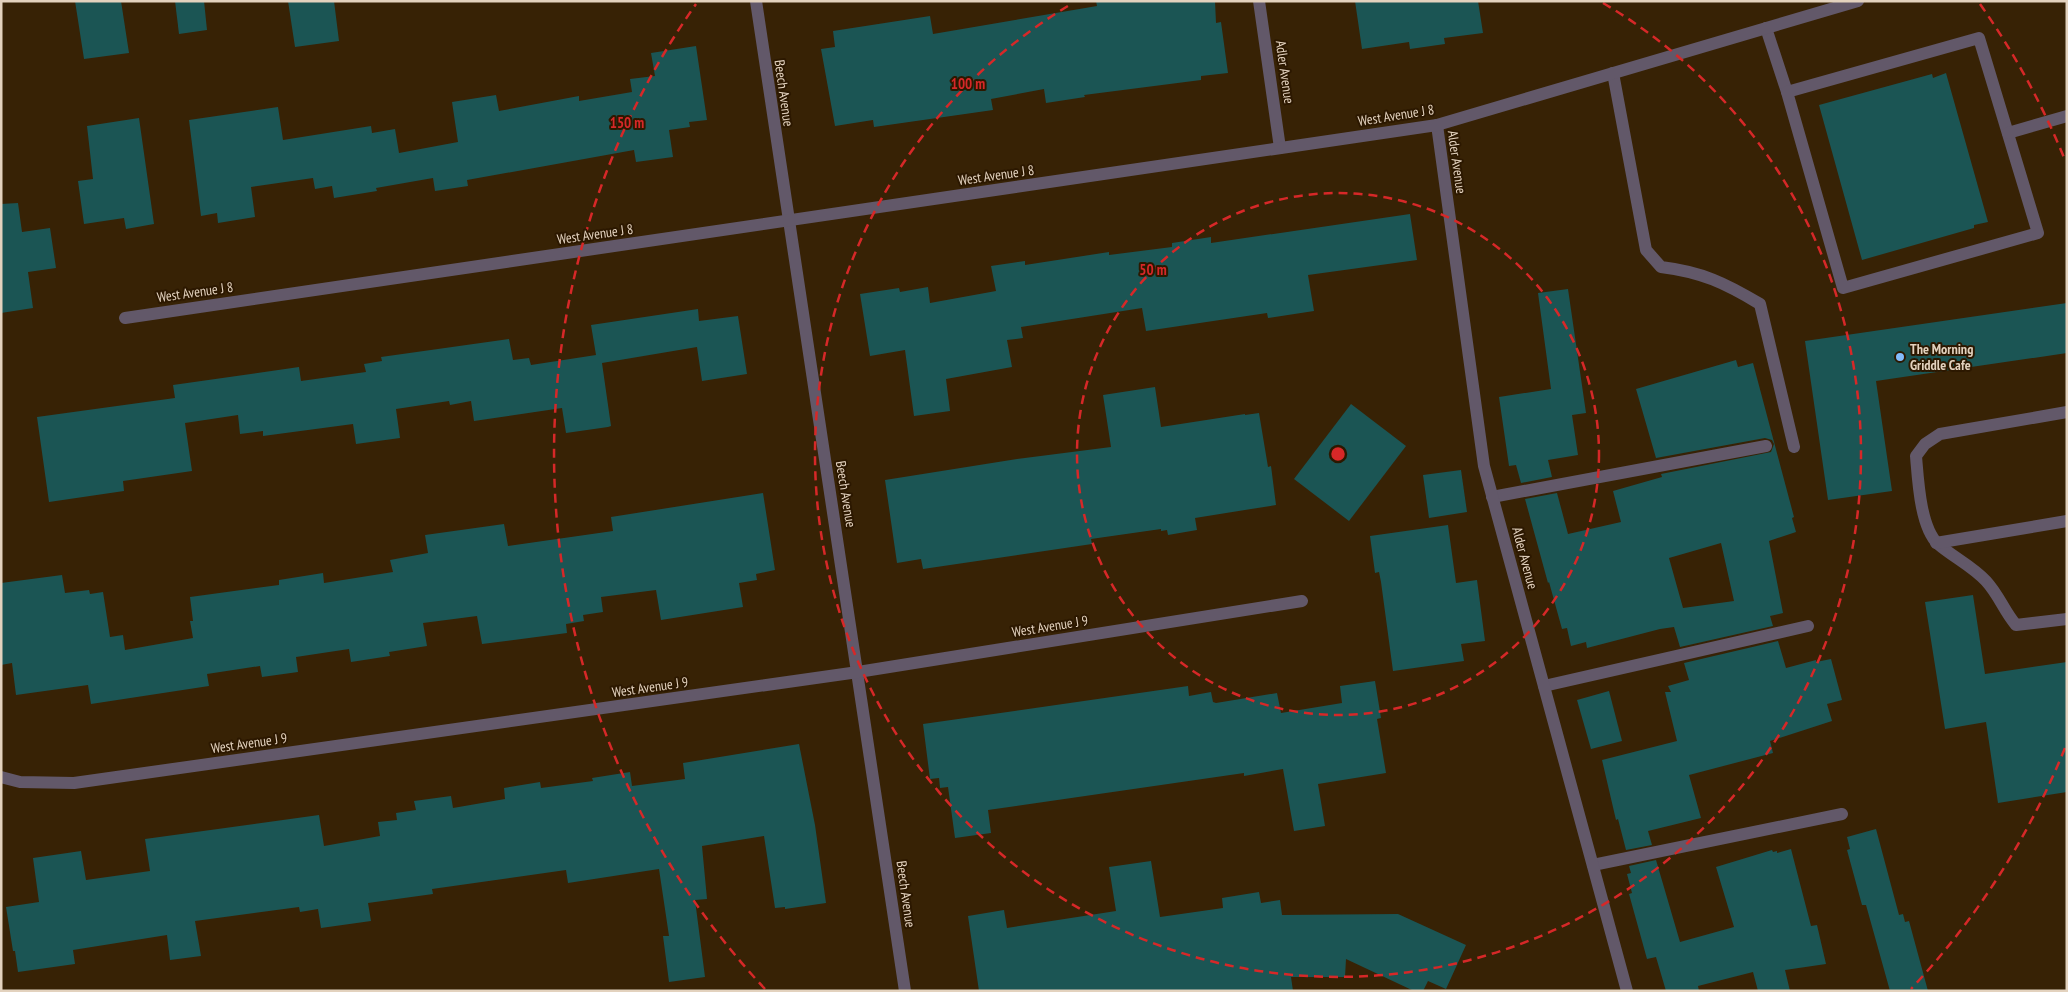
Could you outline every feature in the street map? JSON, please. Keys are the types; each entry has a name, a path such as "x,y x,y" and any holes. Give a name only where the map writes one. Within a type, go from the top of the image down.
{"street":[{"name":"Beech Avenue","path":"756,1 905,991"},
{"name":"Adler Avenue","path":"1259,1 1280,148"},
{"name":"West Avenue J 8","path":"125,318 1437,125 1858,1"},
{"path":"1766,28 1787,92 1843,288 2038,233 1979,38 1787,92"},
{"path":"1613,73 1646,250 1661,267 1691,271 1717,281 1760,304 1794,447"},
{"path":"2008,133 2067,116"},
{"name":"Alder Avenue","path":"1437,125 1484,466 1627,991"},
{"path":"2067,412 1940,434 1925,444 1916,456 1918,481 1926,524 1936,542 1967,563 1985,579 1996,592 2006,614 2016,625 2067,619"},
{"path":"1492,497 1766,446"},
{"path":"1936,542 2067,520"},
{"name":"West Avenue J 9","path":"1,777 20,782 74,783 858,672 1302,601"},
{"path":"1544,686 1808,626"},
{"path":"1593,865 1842,814"}],"building":[{"path":"75,1 121,1 129,53 84,59"},
{"path":"175,1 204,1 207,30 179,34"},
{"path":"288,1 334,1 339,41 295,47"},
{"path":"1096,1 1215,1 1216,23 1221,22 1228,73 1201,76 1201,80 1084,95 1085,97 1046,103 1044,89 991,99 993,110 874,127 873,120 835,126 821,49 835,47 833,31 930,16 933,34 1097,6"},
{"path":"1355,1 1478,1 1483,33 1444,38 1445,44 1410,49 1409,42 1362,49"},
{"path":"696,46 707,120 689,122 690,127 669,130 673,157 636,162 634,150 467,180 468,186 435,191 433,178 376,188 377,191 334,198 332,186 315,189 313,178 251,187 255,217 218,223 217,213 201,216 189,120 278,107 283,140 371,126 372,133 395,129 399,153 458,142 452,102 496,95 499,111 579,96 579,101 632,92 630,79 655,76 651,53"},
{"path":"1946,73 1988,222 1974,225 1974,228 1862,260 1819,105 1932,74 1933,78"},
{"path":"139,118 154,224 126,229 124,218 84,224 78,181 93,179 87,126"},
{"path":"18,203 22,232 50,228 56,268 28,272 33,308 1,313 1,204"},
{"path":"1410,214 1417,260 1308,275 1314,311 1268,318 1267,313 1146,331 1142,308 1021,327 1023,338 1007,340 1012,367 946,379 950,411 914,416 905,350 870,356 860,294 899,288 900,292 928,287 930,303 996,291 991,266 1025,261 1025,265 1109,252 1109,255 1172,247 1172,243 1211,237 1211,243"},
{"path":"1568,289 1586,413 1572,415 1578,455 1548,460 1552,477 1521,483 1516,465 1509,466 1499,397 1551,389 1538,293"},
{"path":"2067,303 2067,353 1876,381 1892,491 1828,500 1805,341"},
{"path":"698,309 699,321 738,316 747,374 702,381 697,347 602,363 611,426 608,427 566,433 562,408 474,421 471,401 450,405 449,401 396,409 400,438 356,444 353,424 263,436 263,431 240,434 238,415 185,423 192,471 123,481 124,491 49,502 37,417 175,398 173,385 299,367 301,381 366,372 364,364 382,361 381,357 509,339 513,360 529,358 531,365 596,355 591,325"},
{"path":"1736,360 1738,367 1753,363 1794,517 1792,518 1796,532 1769,541 1783,613 1770,616 1773,626 1680,647 1674,627 1587,648 1586,642 1571,646 1567,628 1562,629 1525,499 1557,493 1568,534 1621,522 1613,491 1662,477 1661,474 1771,452 1774,444 1772,440 1765,438 1656,458 1636,389","holes":["1721,543 1734,601 1683,608 1669,558"]},
{"path":"1155,387 1161,427 1259,413 1268,467 1271,466 1276,505 1195,518 1197,530 1168,535 1167,530 1161,531 1161,529 1091,539 1092,544 923,569 921,559 897,563 885,480 1017,459 1111,447 1103,395"},
{"path":"1351,404 1406,446 1349,521 1294,479"},
{"path":"1461,470 1467,512 1429,518 1423,475"},
{"path":"763,493 775,570 756,574 757,580 739,583 743,607 661,620 656,590 601,597 603,612 583,615 584,621 566,624 567,633 482,644 477,616 423,623 427,646 389,652 390,656 351,662 349,649 296,657 298,672 262,677 260,666 207,674 209,686 91,704 88,685 16,695 12,663 1,665 1,583 62,575 65,593 89,590 90,594 103,592 110,637 123,635 125,650 193,638 190,621 193,621 190,597 279,585 279,580 323,573 324,583 393,572 390,560 428,553 425,535 504,524 508,546 613,531 611,517"},
{"path":"1448,525 1456,583 1477,580 1485,641 1461,644 1464,661 1393,671 1381,582 1379,572 1375,573 1370,536"},
{"path":"1973,595 1985,674 2067,662 2067,792 1998,803 1986,722 1945,729 1925,602"},
{"path":"1778,641 1786,668 1816,660 1816,662 1831,659 1842,700 1827,704 1832,721 1770,741 1773,753 1689,775 1701,818 1648,831 1652,845 1626,850 1618,819 1616,820 1602,760 1677,741 1665,692 1671,692 1668,686 1689,680 1684,663"},
{"path":"1375,681 1381,718 1377,719 1386,773 1318,784 1325,826 1294,831 1283,769 1244,776 1244,773 988,810 991,833 955,838 948,787 940,788 939,778 930,779 923,724 1188,686 1189,696 1211,692 1213,702 1216,703 1277,693 1281,713 1342,703 1340,686"},
{"path":"1609,691 1622,741 1591,749 1577,700"},
{"path":"799,744 815,825 826,903 785,909 785,907 775,908 764,836 702,846 707,899 695,900 705,977 669,982 663,936 669,936 659,869 568,883 566,870 432,889 433,894 368,903 371,921 321,928 318,909 300,912 299,907 195,921 201,956 170,960 167,935 73,950 75,964 18,972 6,907 39,902 33,858 81,851 86,880 150,871 145,839 319,815 324,846 380,836 378,822 397,820 396,813 416,810 414,801 451,796 453,808 505,799 504,788 540,782 541,788 593,781 592,778 630,772 632,786 685,779 683,763"},
{"path":"1876,829 1899,915 1903,914 1905,922 1909,921 1928,991 1890,991 1866,905 1862,905 1847,850 1850,849 1847,837"},
{"path":"1791,849 1811,926 1817,925 1826,964 1785,970 1790,991 1758,991 1753,972 1698,986 1699,991 1666,991 1656,957 1647,959 1629,894 1632,893 1627,874 1631,873 1629,866 1656,860 1680,942 1734,927 1716,867 1772,850 1773,852 1777,851 1777,853"},
{"path":"1151,861 1160,917 1223,908 1222,898 1259,892 1261,903 1280,900 1282,915 1398,914 1466,945 1446,989 1428,981 1423,991 1414,991 1346,959 1345,977 1291,977 1293,991 979,991 968,916 1004,910 1007,928 1116,911 1109,867"}],"place":[{"name":"The Morning Griddle Cafe","path":"1900,357"}]}
